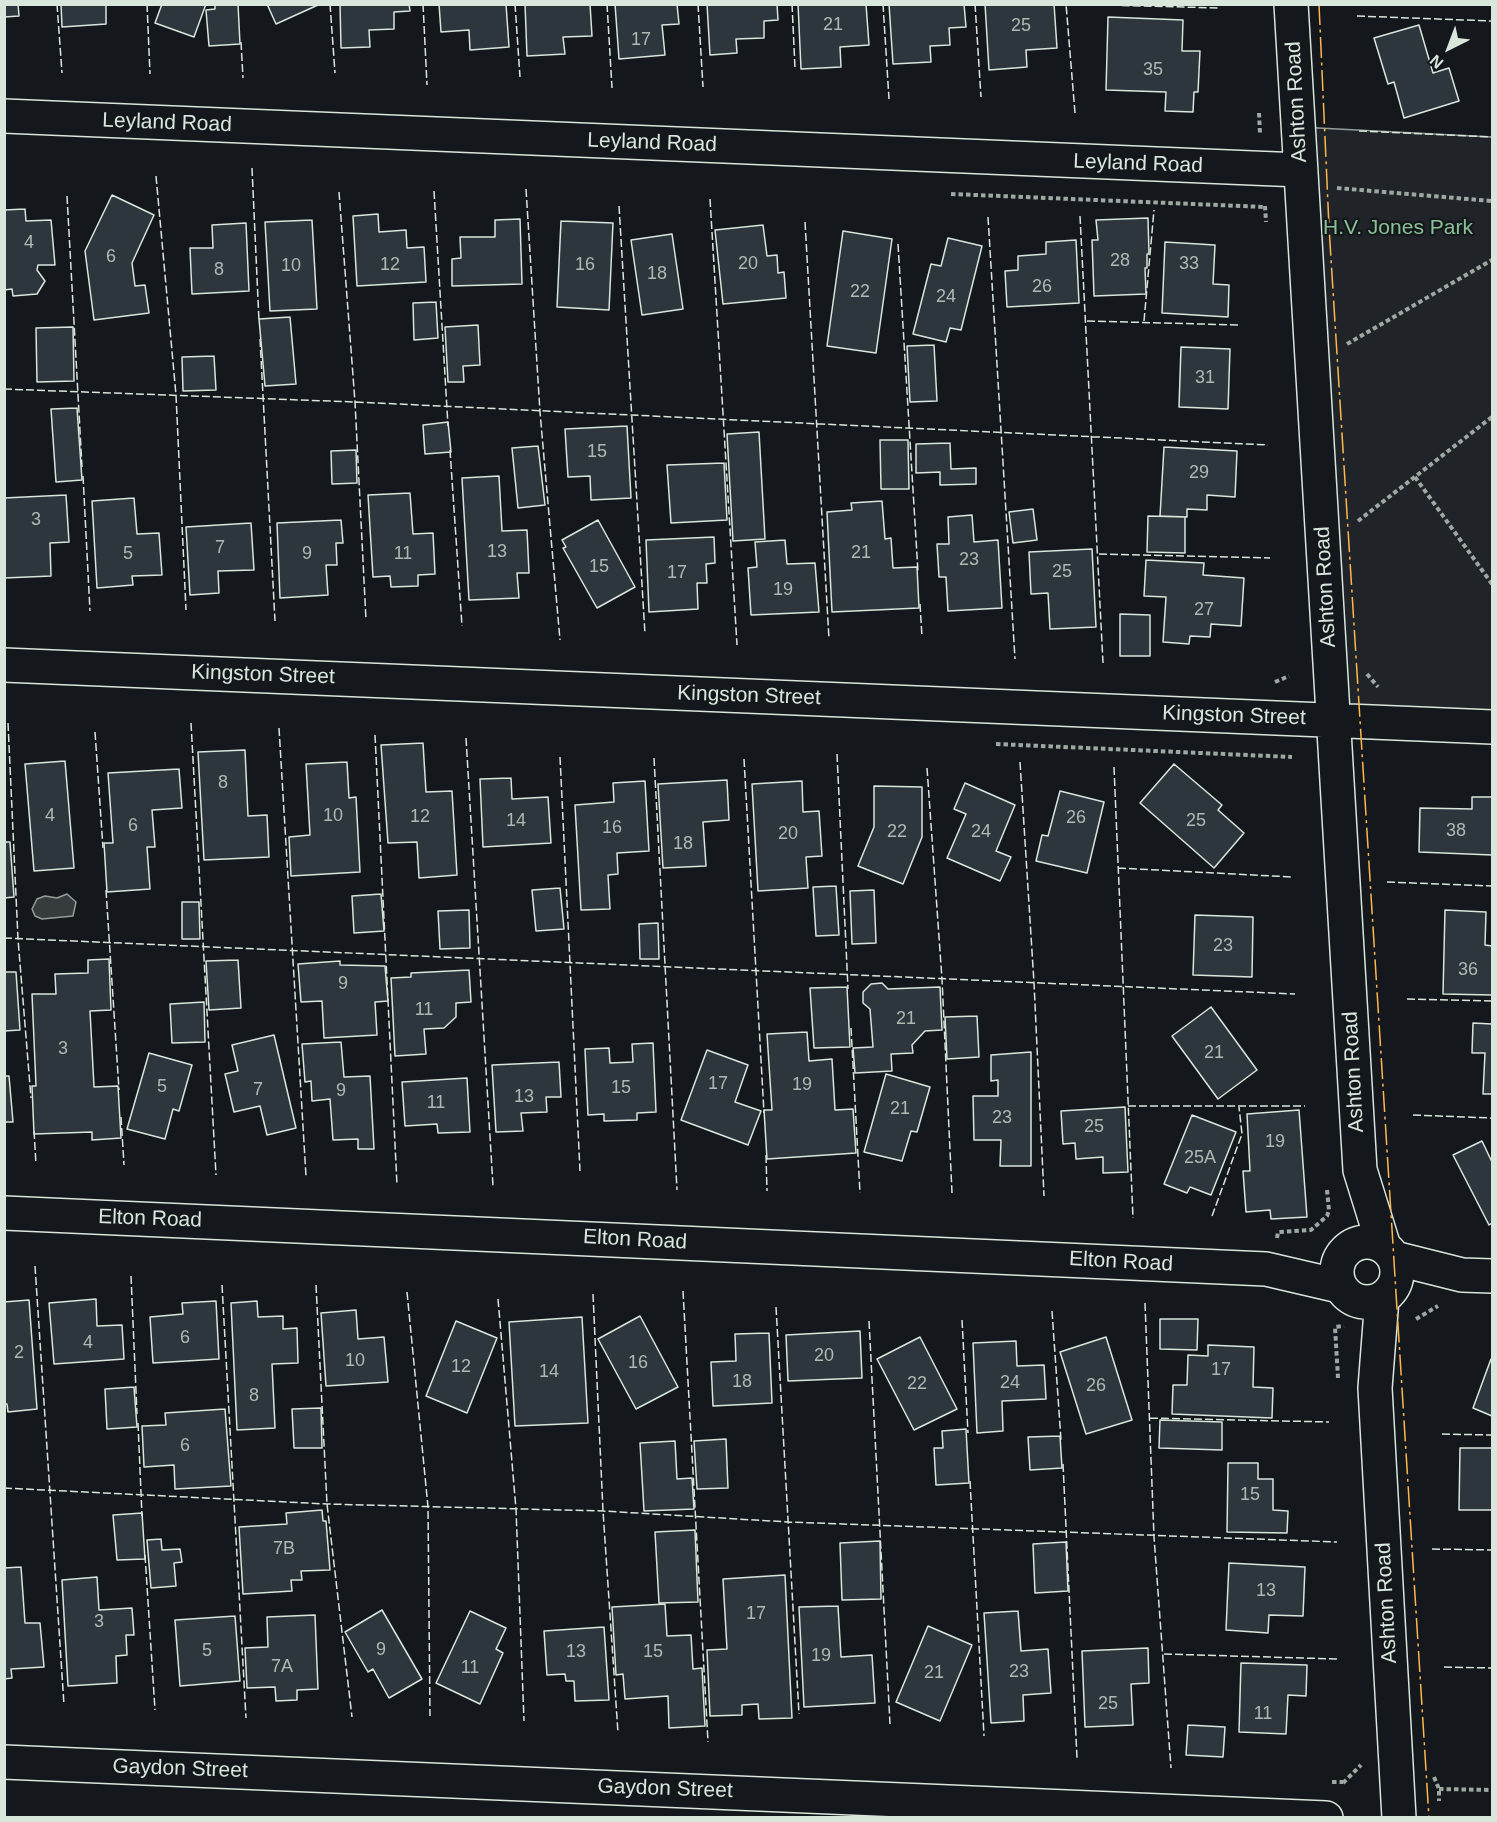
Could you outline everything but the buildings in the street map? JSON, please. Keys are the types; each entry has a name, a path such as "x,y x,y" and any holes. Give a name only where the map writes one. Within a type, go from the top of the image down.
{"street":[{"name":"Ashton Road","path":"1291,4 1360,1170 1358,1280 1375,1389 1399,1818"},
{"name":"Leyland Road","path":"4,116 1300,170"},
{"name":"Kingston Street","path":"4,665 1492,727"},
{"name":"Ashton Road","path":"1360,1170 1389,1253"},
{"name":"Elton Road","path":"4,1214 1271,1255 1358,1280 1477,1276"},
{"name":"Elton Road","path":"1358,1280 1364,1241 1389,1253 1477,1276"},
{"path":"1358,1280 1397,1276 1389,1253"},
{"name":"Gaydon Street","path":"4,1762 1326,1818"}],"path":[{"path":"1337,180 1338,200"},
{"path":"1337,188 1492,201"},
{"path":"1347,344 1492,260"},
{"path":"1346,332 1348,355"},
{"path":"1358,521 1492,417"},
{"path":"1415,477 1492,584"},
{"path":"1357,509 1358,532"},
{"path":"1366,668 1368,675 1382,688"},
{"path":"1271,1255 1278,1233 1306,1232 1328,1216 1329,1210 1335,1210"},
{"path":"1410,1323 1441,1305"},
{"path":"1432,1771 1439,1789 1439,1801"},
{"path":"1439,1789 1492,1790"}],"green space":[{"name":"H.V. Jones Park","path":"1299,127 1492,137 1492,727 1334,720"}],"shaded area":[{"path":"67,894 76,902 73,916 42,919 35,916 32,909 37,899 45,896 57,898"}],"fence":[{"path":"57,4 62,73"},
{"path":"147,4 150,74"},
{"path":"330,4 335,73"},
{"path":"423,4 427,85"},
{"path":"515,4 520,77"},
{"path":"607,4 612,88"},
{"path":"698,4 703,87"},
{"path":"792,4 795,68"},
{"path":"883,4 889,99"},
{"path":"975,4 981,97"},
{"path":"1075,113 1066,4 1220,8"},
{"path":"1357,16 1492,21"},
{"path":"241,42 243,78"},
{"path":"1359,131 1492,137"},
{"path":"252,168 259,321"},
{"path":"156,176 176,395 186,610"},
{"path":"526,189 540,412 560,640"},
{"path":"434,191 448,426"},
{"path":"339,192 355,402 366,620"},
{"path":"67,196 82,467"},
{"path":"710,199 737,645"},
{"path":"619,206 645,634"},
{"path":"1144,321 1154,210"},
{"path":"1080,216 1103,663"},
{"path":"988,217 1015,659"},
{"path":"805,222 829,639"},
{"path":"898,244 918,572"},
{"path":"1087,321 1239,325"},
{"path":"260,339 275,621"},
{"path":"4,389 355,402 1268,445"},
{"path":"450,450 462,626"},
{"path":"83,476 90,611"},
{"path":"1099,554 1270,558"},
{"path":"920,604 922,637"},
{"path":"8,723 18,939 31,1098"},
{"path":"191,723 216,1175"},
{"path":"279,728 306,1176"},
{"path":"95,732 103,848"},
{"path":"375,735 397,1185"},
{"path":"466,738 493,1186"},
{"path":"837,754 848,989"},
{"path":"560,757 580,1171"},
{"path":"654,758 677,1190"},
{"path":"744,759 764,1113"},
{"path":"1020,762 1044,1196"},
{"path":"1114,767 1133,1218"},
{"path":"927,768 942,979 952,1193"},
{"path":"1118,868 1292,877"},
{"path":"1387,882 1492,886"},
{"path":"106,890 119,1090"},
{"path":"4,938 1295,994"},
{"path":"1407,999 1492,1001"},
{"path":"851,1028 860,1193"},
{"path":"1128,1106 1305,1106"},
{"path":"1212,1216 1242,1134 1239,1107"},
{"path":"1413,1115 1492,1118"},
{"path":"121,1117 124,1165"},
{"path":"34,1131 36,1164"},
{"path":"766,1155 767,1191"},
{"path":"35,1266 64,1705"},
{"path":"131,1276 137,1414"},
{"path":"222,1285 246,1718"},
{"path":"316,1285 327,1504 352,1717"},
{"path":"683,1291 708,1742"},
{"path":"407,1292 428,1507 430,1716"},
{"path":"593,1294 603,1511 618,1733"},
{"path":"498,1299 516,1509 524,1721"},
{"path":"1145,1303 1154,1537 1171,1768"},
{"path":"776,1307 799,1714"},
{"path":"1052,1311 1061,1440"},
{"path":"962,1320 968,1433"},
{"path":"869,1321 890,1724"},
{"path":"1150,1418 1329,1422"},
{"path":"138,1423 142,1516"},
{"path":"1442,1434 1492,1435"},
{"path":"1063,1464 1077,1758"},
{"path":"970,1481 984,1736"},
{"path":"4,1488 327,1504 603,1511 788,1522 1337,1542"},
{"path":"1432,1549 1492,1550"},
{"path":"145,1555 155,1710"},
{"path":"1164,1654 1337,1659"},
{"path":"1444,1667 1492,1668"}],"power":[{"path":"1319,4 1329,227 1429,1818"}]}
